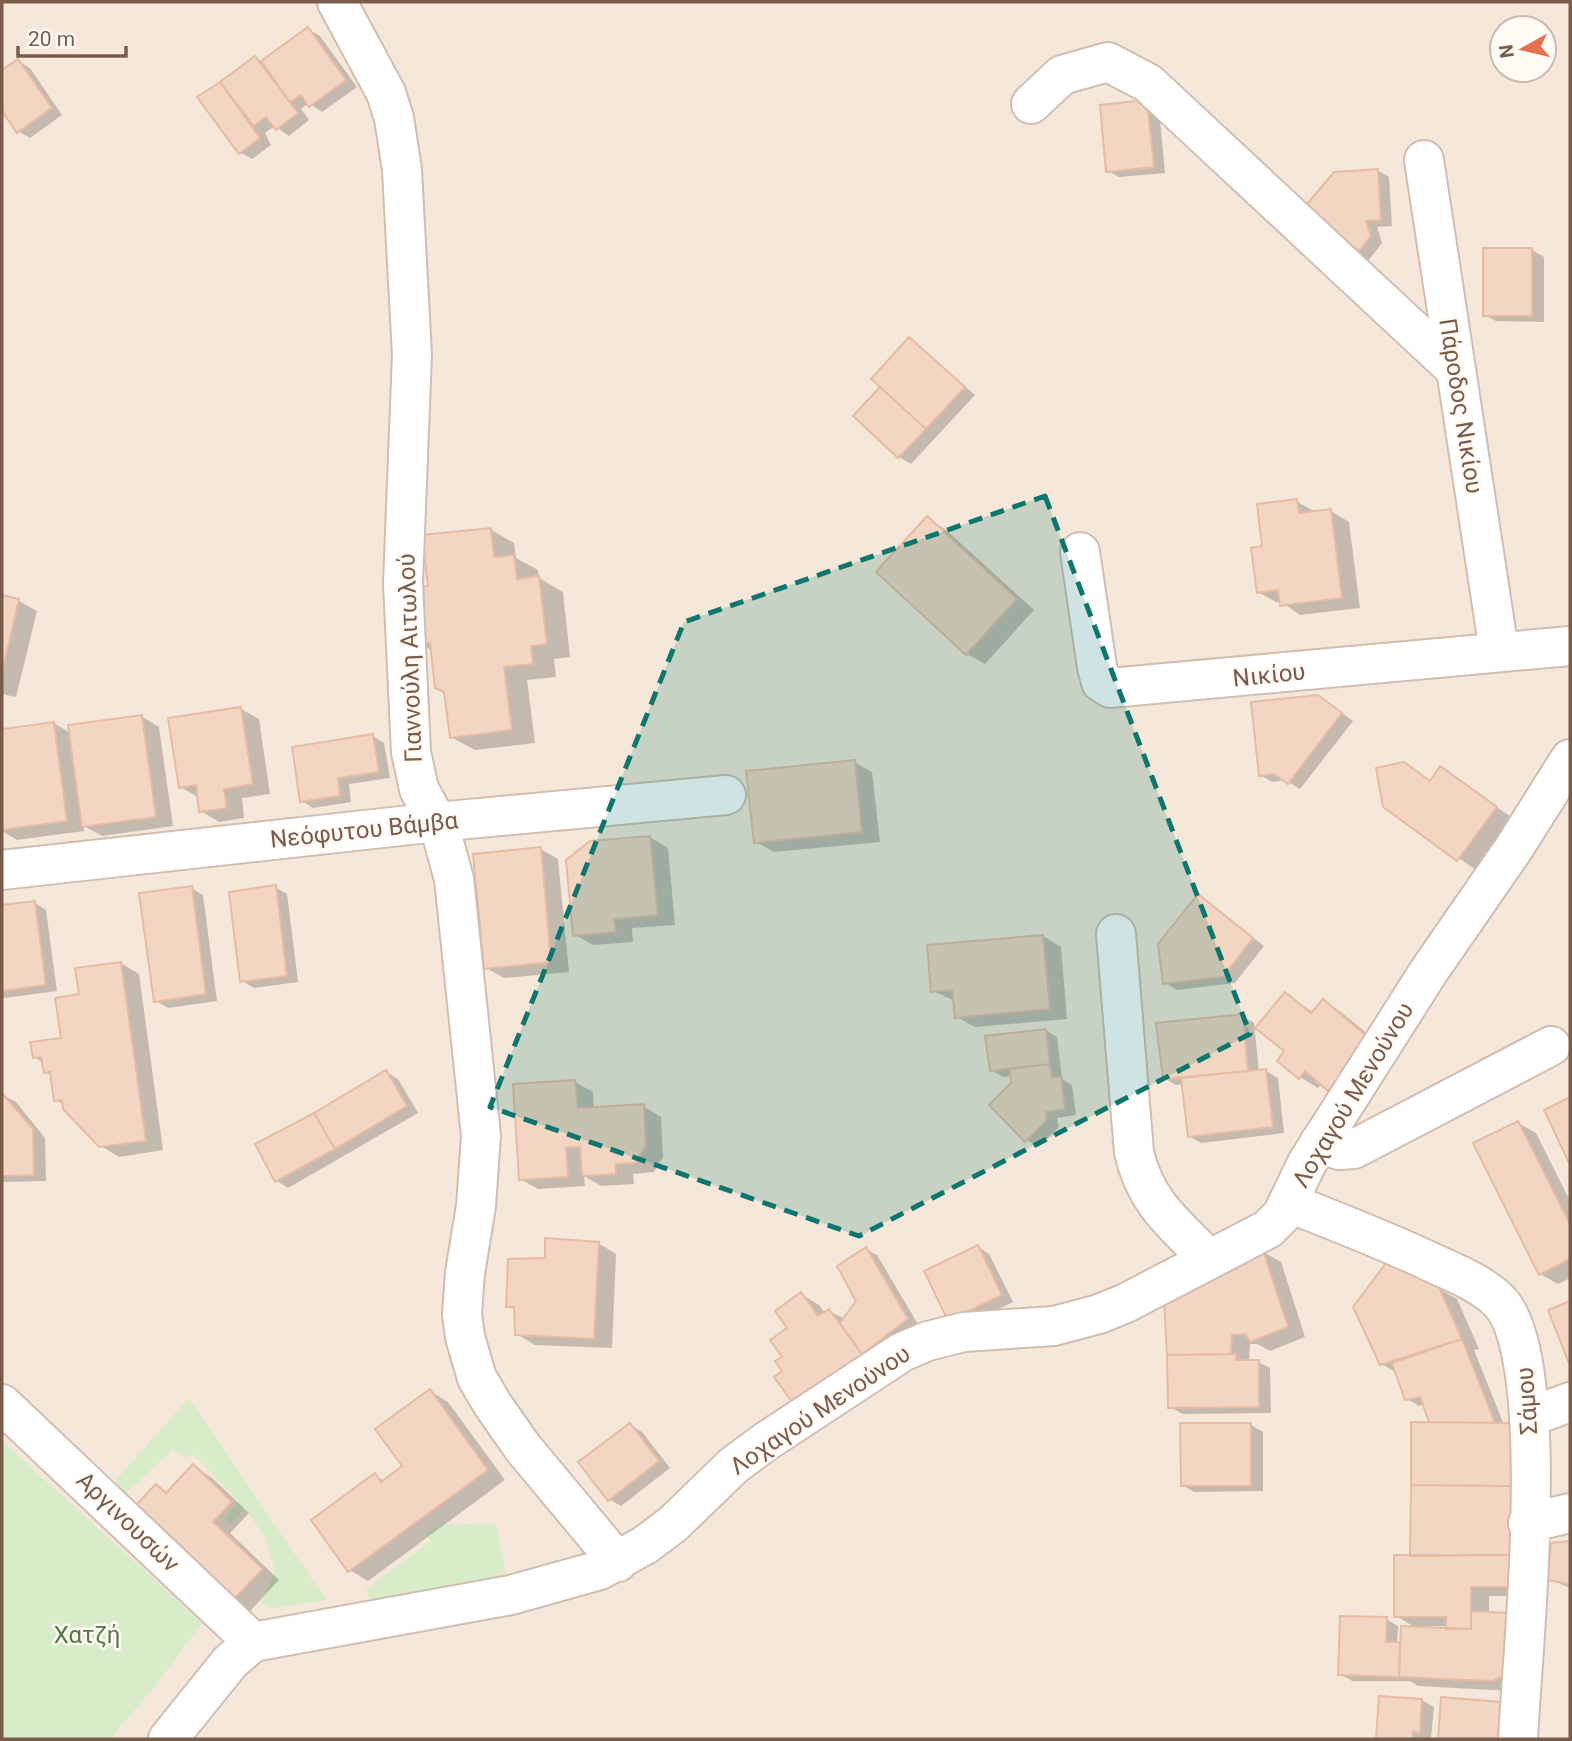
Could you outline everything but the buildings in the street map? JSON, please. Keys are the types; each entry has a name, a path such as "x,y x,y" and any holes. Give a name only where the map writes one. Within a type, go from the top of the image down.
{"street":[{"name":"Γιαννούλη Αιτωλού","path":"337,2 386,93 394,118 402,170 412,355 403,583 411,752 419,789 437,822 459,909 481,1136 476,1206 465,1273 462,1314 465,1337 477,1378 501,1416 523,1448 618,1562"},
{"path":"1031,104 1062,75 1108,62 1148,83 1455,369"},
{"name":"Πάροδος Νικίου","path":"1423,160 1499,651"},
{"name":"Νικίου","path":"1080,552 1097,667 1101,682 1110,688 1570,646"},
{"name":"Λοχαγού Μενούνου","path":"253,1642 511,1595 582,1576 618,1562 673,1524 744,1457 832,1396 912,1348 964,1332 1054,1326 1083,1319 1126,1303 1268,1229 1280,1218 1319,1143 1570,759"},
{"name":"Νεόφυτου Βάμβα","path":"2,870 437,822 726,795"},
{"path":"1116,934 1134,1152 1139,1175 1162,1212 1209,1259"},
{"path":"1319,1143 1339,1150 1354,1149 1551,1046"},
{"name":"Σάμου","path":"1289,1203 1409,1251 1484,1289 1499,1301 1514,1322 1528,1382 1530,1417 1518,1739"},
{"path":"1530,1417 1570,1402"},
{"name":"Αργινουσών","path":"2,1404 253,1642"},
{"path":"1528,1523 1570,1513"},
{"path":"168,1739 230,1662 253,1642"}],"highlighted area":[{"path":"1045,496 1250,1034 859,1236 490,1107 684,622"}],"shaded area":[{"path":"2,2 1570,2 1570,1739 2,1739"}],"green space":[{"path":"189,1398 326,1600 269,1609 262,1602 275,1570 265,1537 245,1508 230,1524 225,1518 239,1501 193,1454 186,1458 173,1449 125,1494 113,1483"},
{"name":"Χατζή","path":"2,1441 202,1623 157,1684 110,1739 2,1739"},
{"path":"495,1523 507,1577 375,1608 366,1589 431,1541 425,1533 441,1525"}]}
